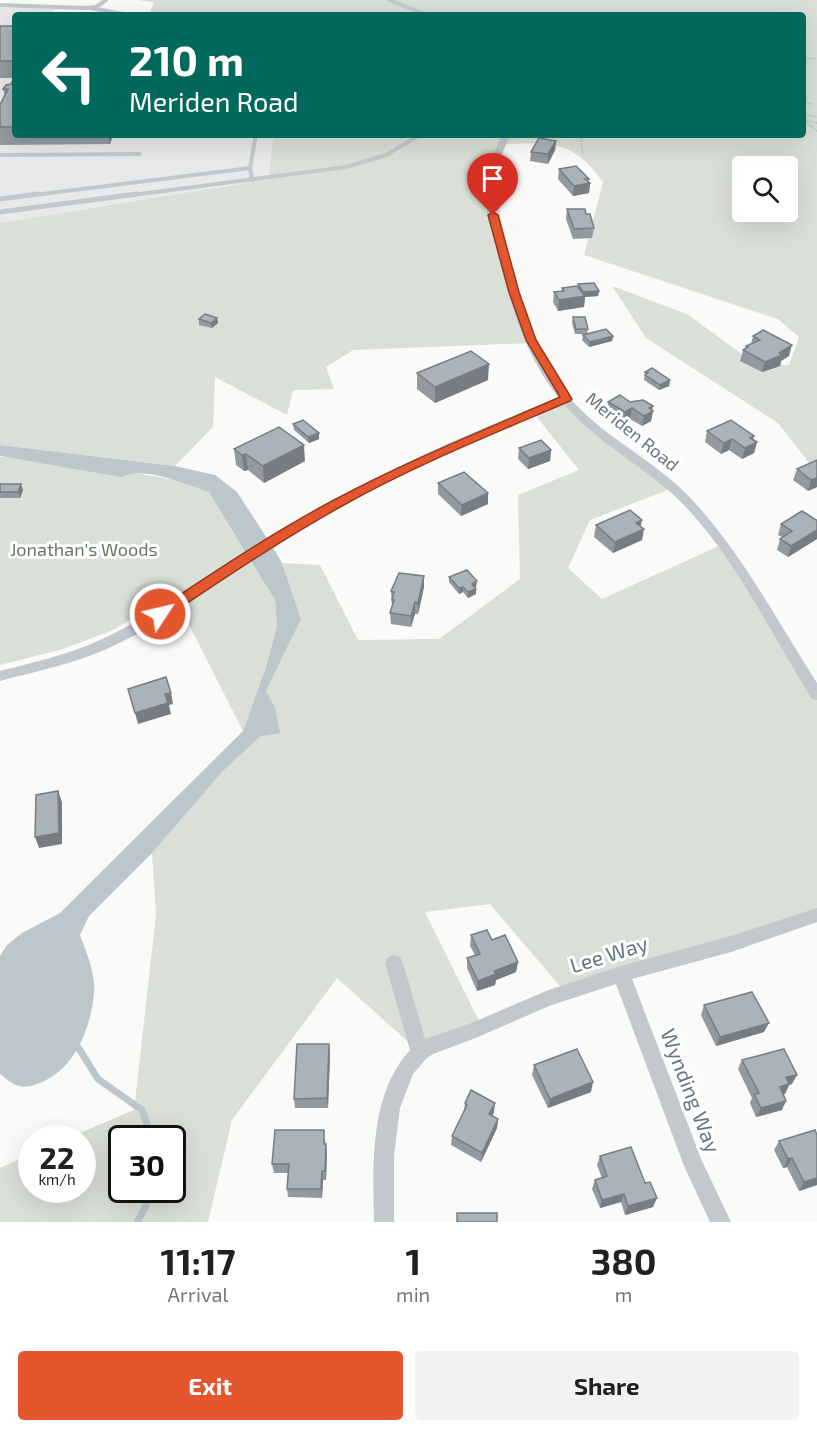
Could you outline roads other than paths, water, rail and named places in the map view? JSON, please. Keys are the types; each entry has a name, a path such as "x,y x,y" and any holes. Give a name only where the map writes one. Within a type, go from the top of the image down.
{"street":[{"path":"388,0 420,12"},
{"name":"Meriden Road","path":"505,138 489,180 489,200 524,323 545,365 566,399 588,422 657,473 688,502 720,541 817,695"},
{"path":"0,676 103,645 142,625 282,535 339,502 423,460 566,399"},
{"name":"Lee Way","path":"420,1053 427,1047 472,1031 546,999 621,974 731,944 817,915"},
{"path":"384,1222 383,1156 390,1106 410,1061 420,1053 394,963"},
{"name":"Wynding Way","path":"621,974 693,1166 721,1222"}],"lane":[{"path":"0,5 91,8 106,0"},
{"path":"91,8 97,12"},
{"path":"252,180 250,168 255,138"},
{"path":"0,212 331,170 363,163 402,148 416,138"},
{"path":"0,155 140,154"},
{"path":"0,199 250,168"}],"waterway":[{"path":"78,1047 98,1079 142,1110 147,1125"},
{"path":"137,1222 147,1203"}],"park label":[{"name":"Jonathan's Woods","path":"84,550"}]}
